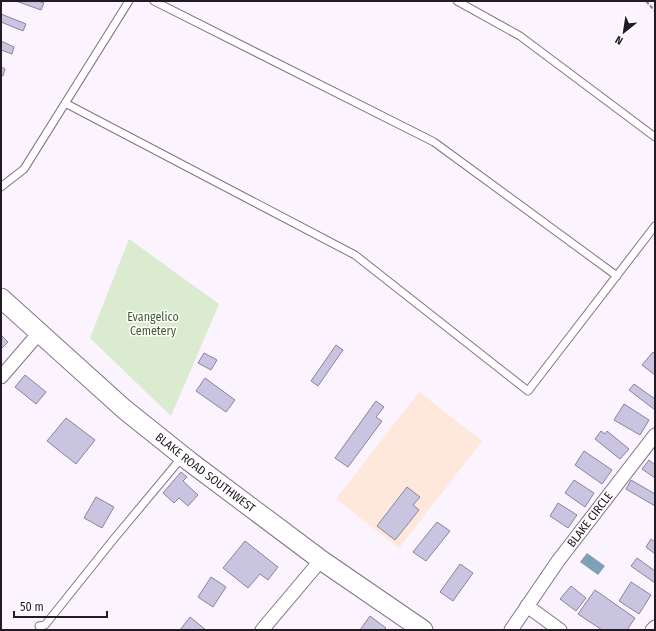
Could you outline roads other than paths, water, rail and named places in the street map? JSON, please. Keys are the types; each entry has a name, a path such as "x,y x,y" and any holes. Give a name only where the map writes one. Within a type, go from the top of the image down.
{"main road":[{"name":"BLAKE ROAD SOUTHWEST","path":"1,298 124,409 183,456 320,560 423,630"}],"street":[{"path":"1,377 39,332"},
{"name":"BLAKE CIRCLE","path":"511,630 558,561 655,435"},
{"path":"262,630 320,560"},
{"path":"527,606 560,630"},
{"path":"652,630 655,627"}],"lane":[{"path":"1,187 24,168 130,1"},
{"path":"154,1 434,142 616,276"},
{"path":"457,1 520,36 655,137"},
{"path":"65,103 355,256 528,391 655,226"},
{"path":"39,626 45,625 183,456"}],"water":[{"path":"587,553 605,566 598,575 580,562"}],"park label":[{"name":"Evangelico Cemetery","path":"153,324"}]}
